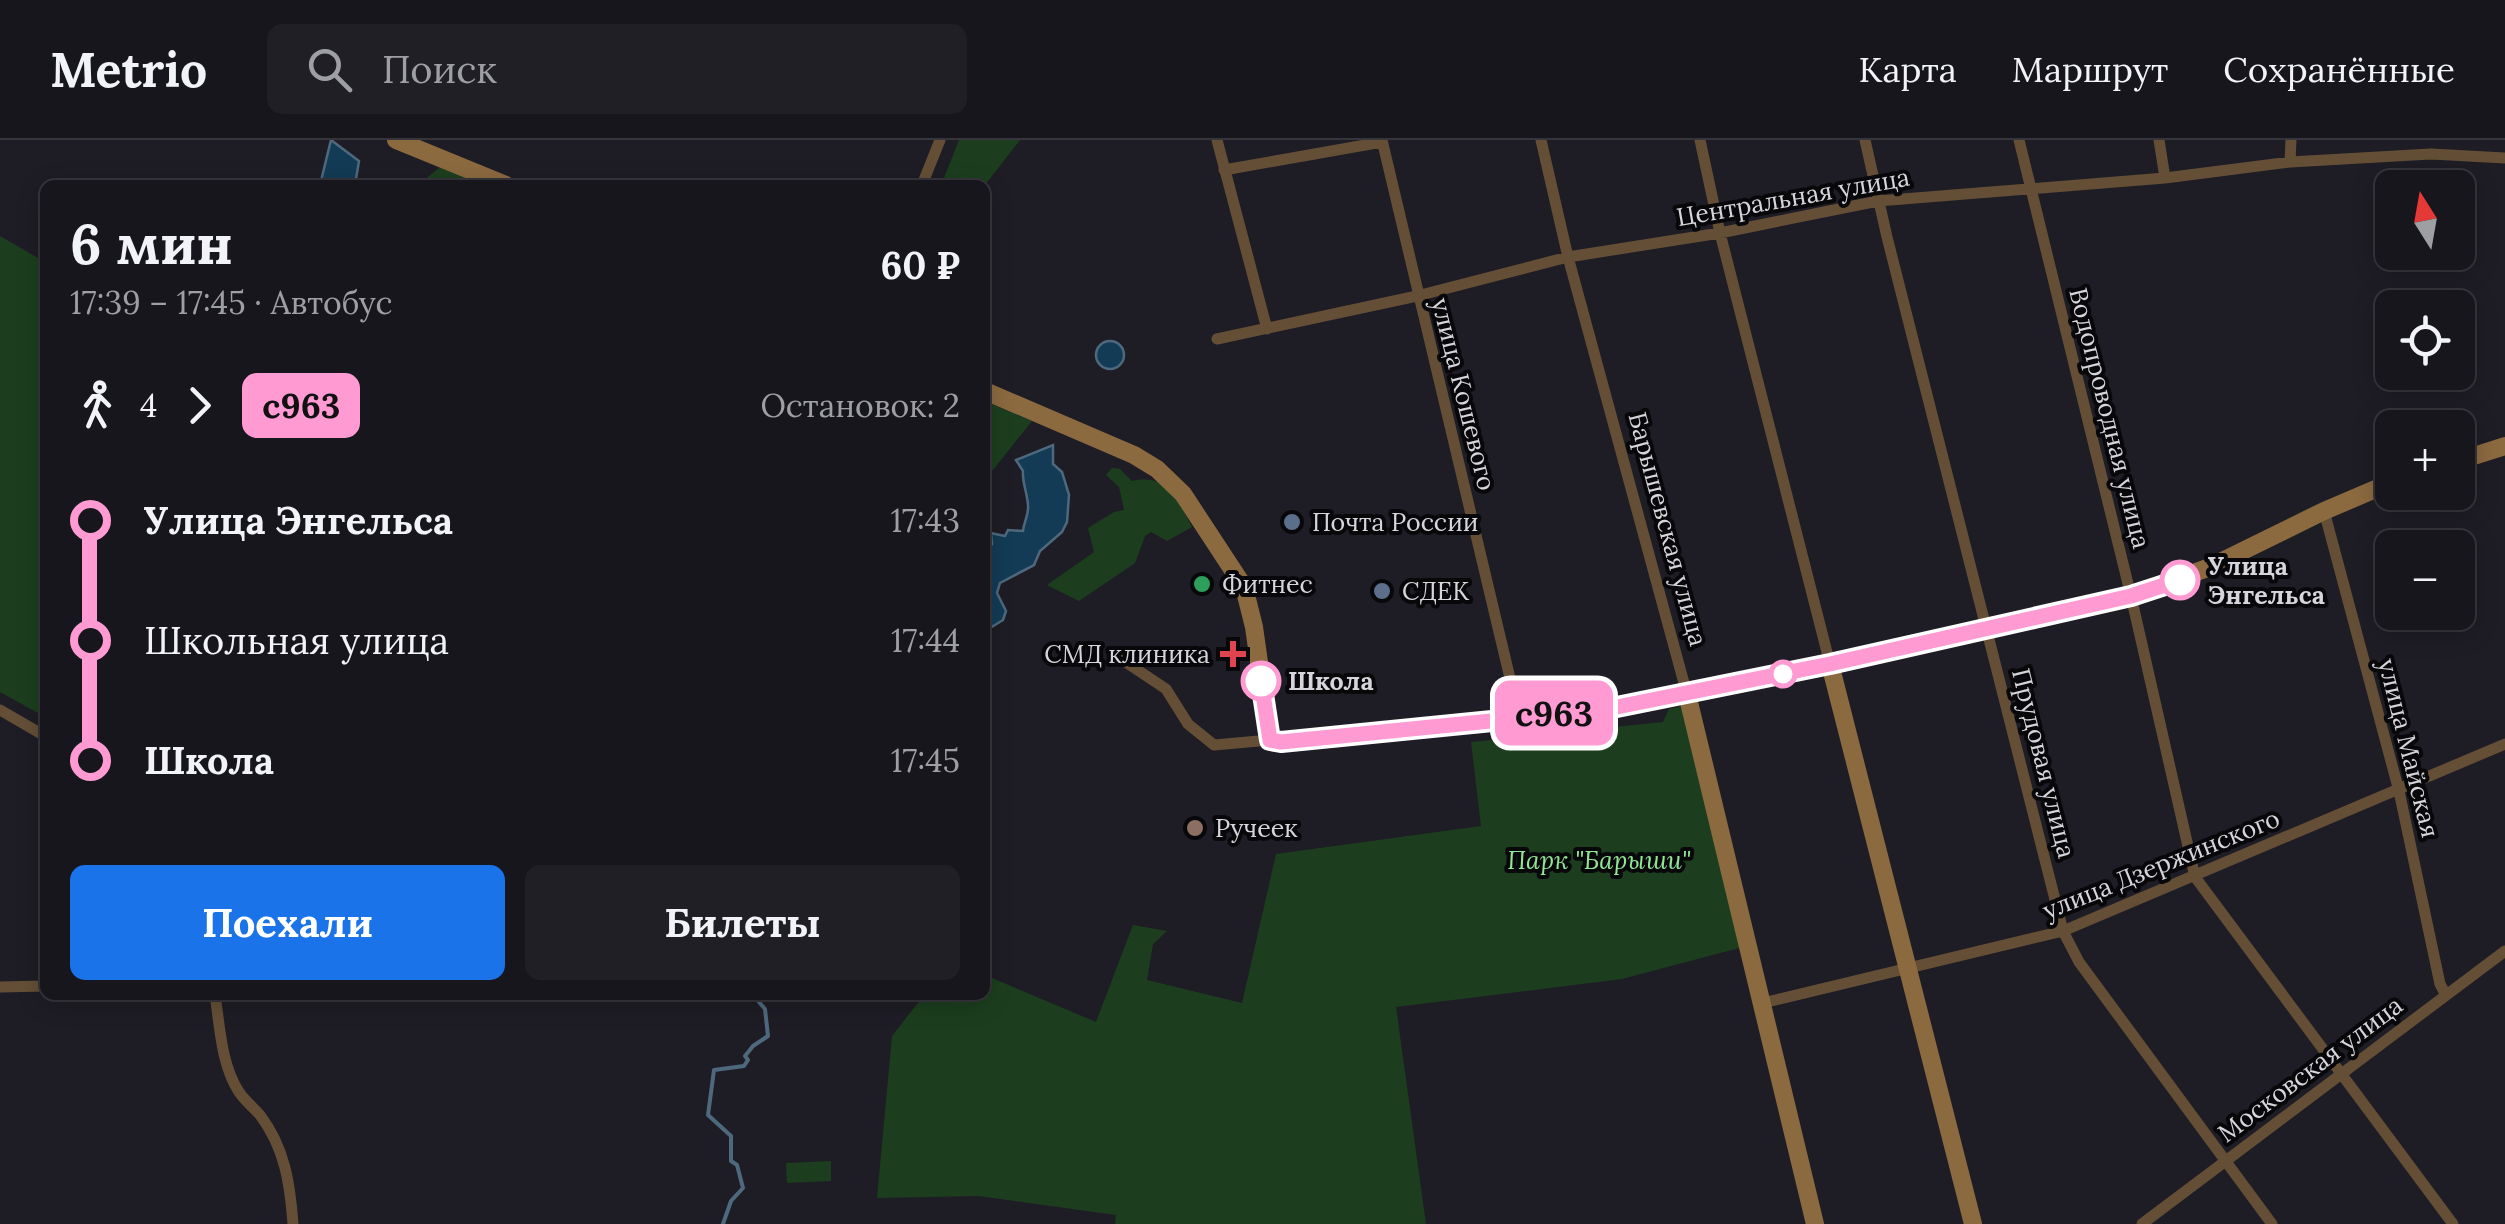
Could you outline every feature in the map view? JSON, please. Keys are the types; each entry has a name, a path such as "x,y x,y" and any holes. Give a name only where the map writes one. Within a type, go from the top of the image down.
{"street":[{"path":"396,140 494,180"},
{"path":"927,180 940,140"},
{"path":"1217,140 1267,328"},
{"name":"Барышевская улица","path":"1540,140 1686,694 1815,1224"},
{"path":"1700,140 1720,233 1973,1224"},
{"name":"Прудовая улица","path":"1865,140 2063,931 2079,962 2272,1224"},
{"name":"Водопроводная улица","path":"2019,140 2131,596 2195,877 2454,1224"},
{"path":"2159,140 2165,178"},
{"path":"2290,162 2291,140"},
{"path":"2431,140 2431,154"},
{"path":"1224,170 1382,141"},
{"name":"улица Кошевого","path":"1382,141 1519,716"},
{"name":"Центральная улица","path":"1217,339 1418,296 1568,257 1720,233 1878,201 2165,178 2290,162 2431,154 2505,158"},
{"path":"990,393 1134,454 1183,494 1244,587 1254,627 1270,740"},
{"path":"2475,455 2505,446"},
{"path":"1121,659 1166,689 1188,724 1214,745 1281,742 1602,710 1830,664 2131,596 2210,568 2375,489"},
{"name":"улица Майская","path":"2324,511 2398,791 2440,984 2446,996"},
{"path":"0,710 40,733"},
{"name":"улица Дзержинского","path":"1763,1004 2063,931 2505,744"},
{"name":"Московская улица","path":"2142,1224 2505,950"},
{"path":"0,987 40,986"},
{"path":"216,1000 226,1061 239,1092 261,1117 283,1156 293,1224"}],"green space":[{"path":"959,140 1020,140 989,180 943,180"},
{"path":"440,167 470,180 424,180"},
{"path":"0,236 40,259 40,714 0,692"},
{"path":"990,403 1032,421 990,474"},
{"path":"1112,468 1120,469 1132,481 1163,485 1176,498 1192,527 1167,541 1151,532 1145,536 1135,563 1079,601 1047,585 1094,552 1088,528 1124,510 1119,487 1106,475"},
{"name":"Парк \"Барыши\"","path":"1686,705 1743,947 1622,979 1396,1007 1426,1224 1115,1224 1116,1215 979,1196 877,1198 892,1036 920,1000 990,1000 990,977 1096,1022 1133,925 1167,931 1153,944 1147,980 1242,1003 1276,854 1481,826 1471,742 1663,722 1669,709"},
{"path":"831,1161 831,1181 787,1183 786,1163"}],"water":[{"path":"331,140 359,161 356,180 321,180"},
{"path":"1110,341 1120,345 1124,355 1120,365 1110,369 1100,365 1096,355 1100,345"},
{"path":"1053,445 1053,464 1062,472 1069,495 1067,522 1062,532 1040,551 1034,565 1000,583 997,593 1006,611 1003,620 990,628 991,533 1005,536 1008,530 1023,531 1028,512 1023,471 1016,460"}],"waterway":[{"path":"723,1224 731,1201 743,1188 737,1165 731,1161 731,1136 708,1115 714,1070 744,1066 748,1060 745,1056 768,1036 765,1009 757,1000"}],"bus line":[{"name":"с963","path":"1261,681 1270,740 1281,742 1602,710 1830,664 2131,596 2180,580"}],"place":[{"name":"Почта России","path":"1292,522"},
{"name":"Улица Энгельса","path":"2180,580"},
{"name":"Фитнес","path":"1202,584"},
{"name":"СДЕК","path":"1382,591"},
{"name":"СМД клиника","path":"1233,654"},
{"name":"Школа","path":"1261,681"},
{"name":"Ручеек","path":"1195,828"}]}
